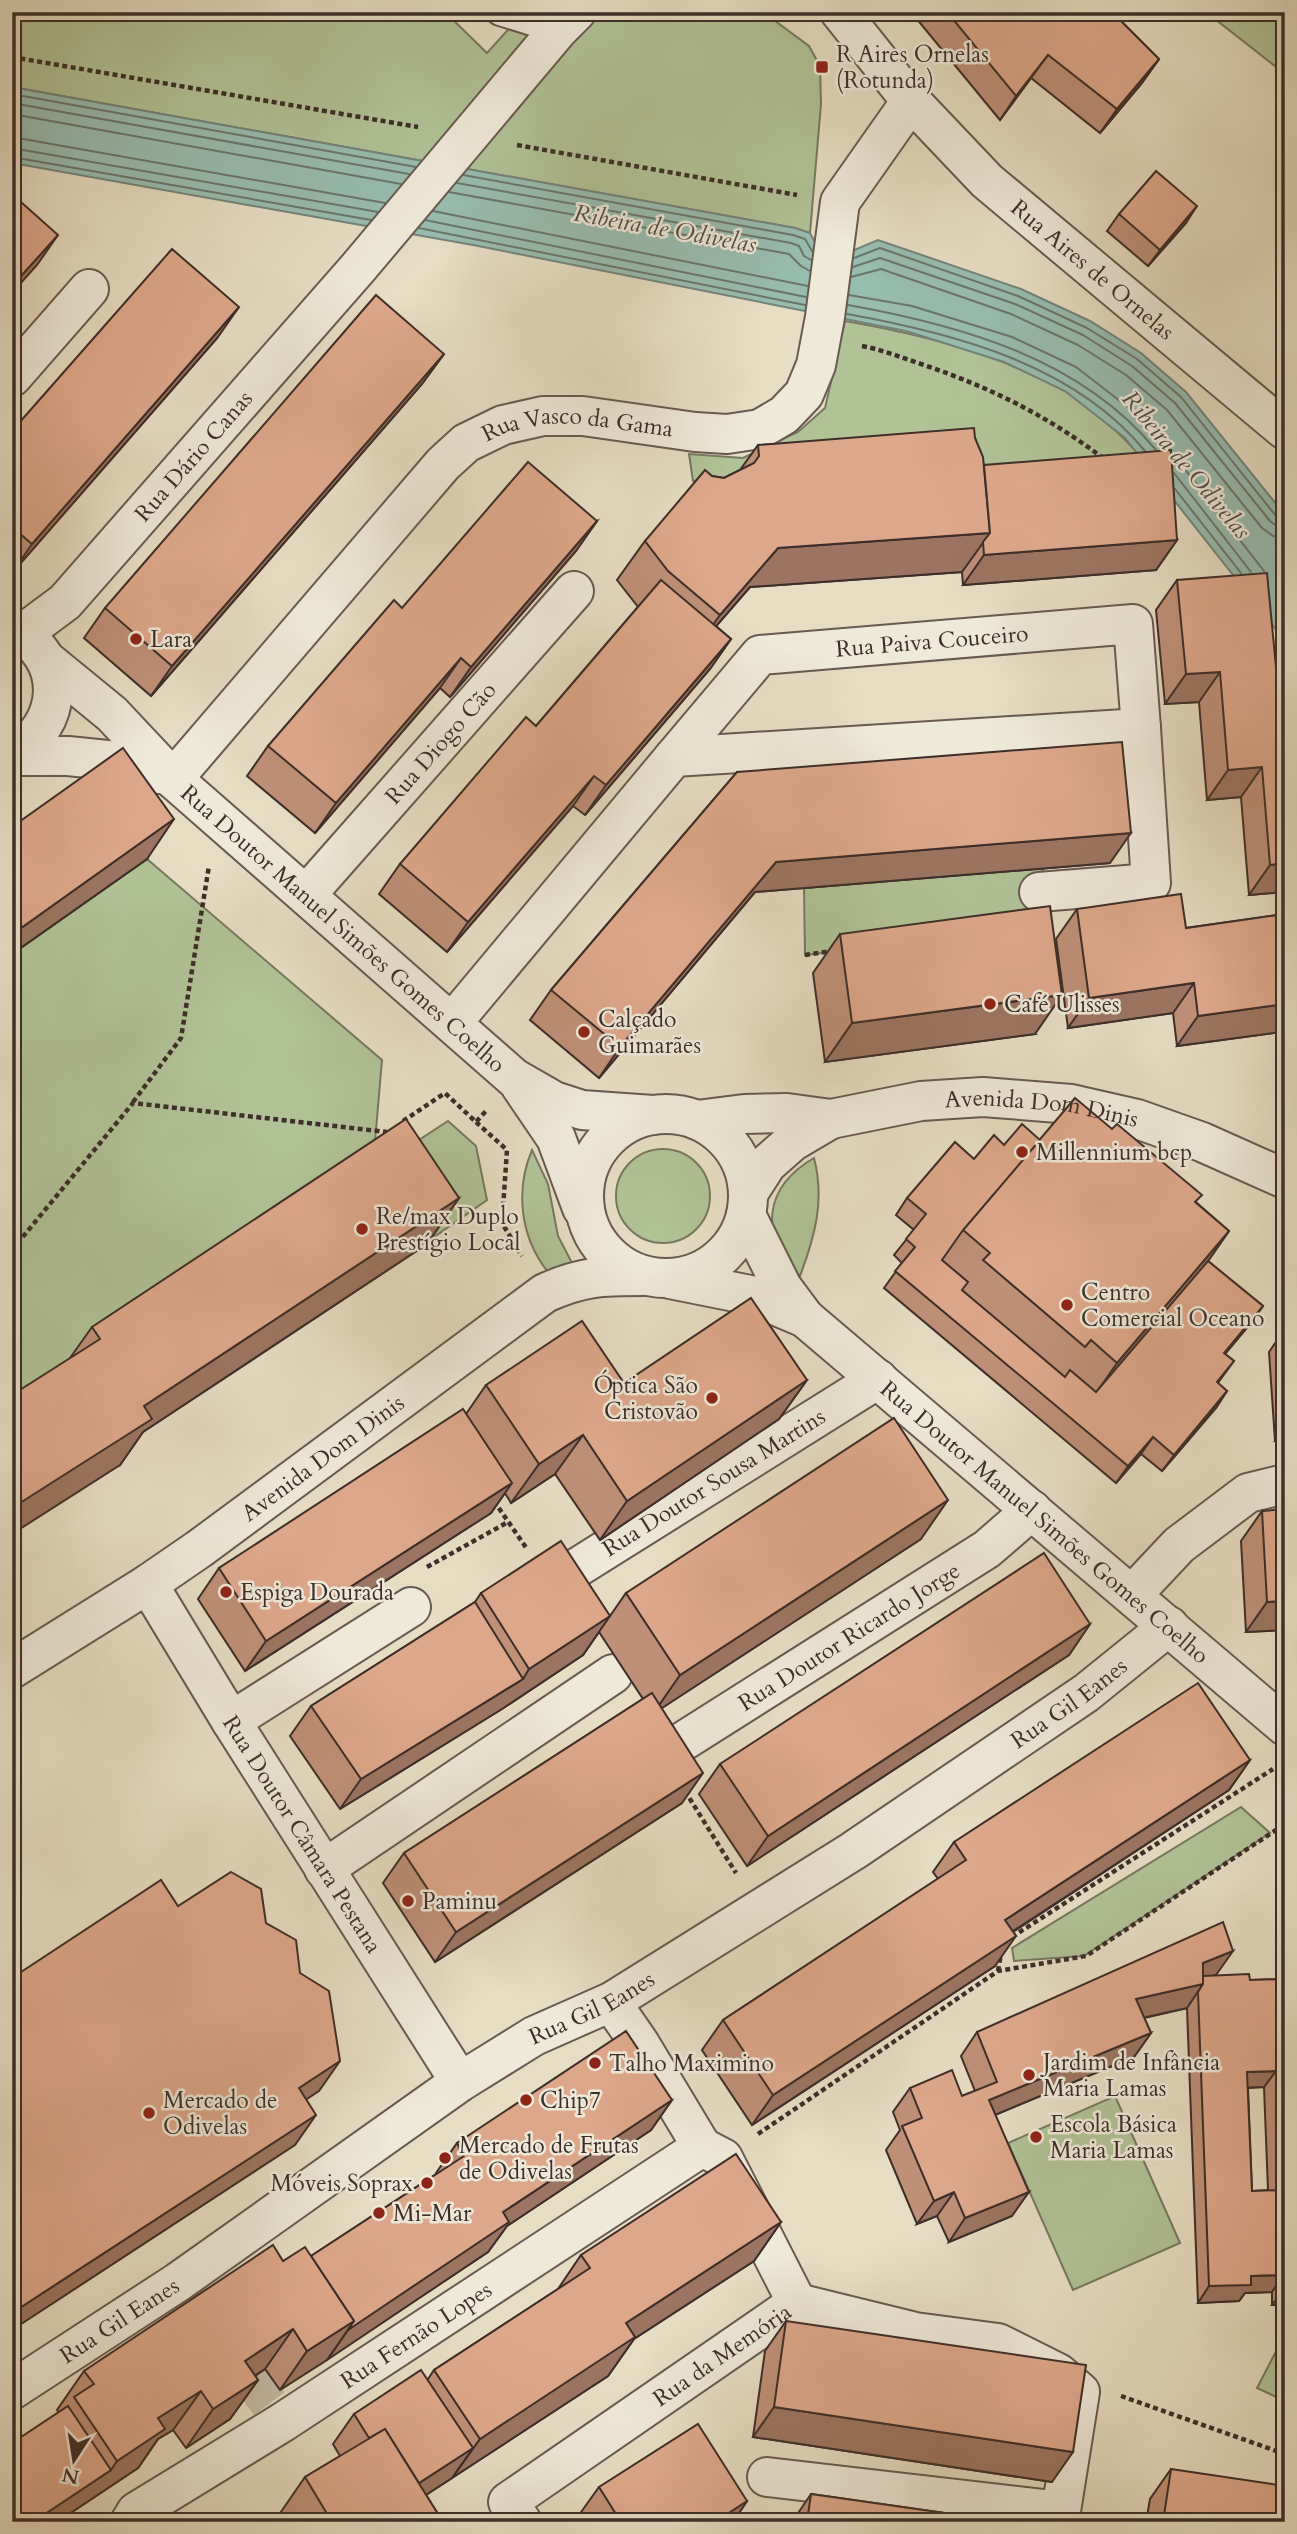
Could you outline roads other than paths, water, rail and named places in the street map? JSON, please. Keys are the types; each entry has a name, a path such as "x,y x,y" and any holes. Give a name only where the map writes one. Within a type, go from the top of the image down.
{"street":[{"name":"Rua Aires de Ornelas","path":"840,13 911,101 987,181 1285,430"},
{"name":"Rua Dário Canas","path":"27,641 65,602 358,268 567,21"},
{"name":"Rua Vasco da Gama","path":"173,779 443,464 466,443 503,425 543,416 583,416 727,434 760,429 784,415 804,394 816,365 841,202 911,101"},
{"path":"12,377 89,289"},
{"name":"Rua Diogo Cão","path":"306,895 574,591"},
{"name":"Rua Paiva Couceiro","path":"452,1023 760,655 1133,624 1151,883 1039,892"},
{"path":"12,755 39,733 49,716 54,696 52,678 27,641"},
{"name":"Rua Doutor Manuel Simões Gomes Coelho","path":"27,641 112,714 173,779 514,1077 554,1101 582,1110 653,1115"},
{"path":"674,757 1141,728"},
{"name":"Rua Doutor Manuel Simões Gomes Coelho","path":"12,755 68,755 117,761 173,779"},
{"name":"Rua Doutor Manuel Simões Gomes Coelho","path":"514,1077 556,1138 587,1222"},
{"name":"Avenida Dom Dinis","path":"697,1120 744,1114 787,1113 831,1119 921,1101 971,1098 1071,1104 1137,1119 1202,1142 1285,1179"},
{"path":"653,1115 676,1115 697,1120 717,1132 733,1147 744,1169 748,1203 738,1237 721,1259 697,1273 657,1277 618,1264 599,1244 587,1222 583,1199 586,1174 596,1152 612,1134 632,1121 653,1115"},
{"name":"Avenida Dom Dinis","path":"748,1203 767,1164 792,1142 831,1119"},
{"name":"Rua Doutor Manuel Simões Gomes Coelho","path":"748,1203 782,1287 805,1318 1285,1726"},
{"name":"Avenida Dom Dinis","path":"12,1669 148,1584 545,1293 572,1281 595,1276 657,1277"},
{"name":"Rua Doutor Manuel Simões Gomes Coelho","path":"657,1277 750,1295 805,1318"},
{"name":"Rua Doutor Sousa Martins","path":"551,1584 878,1379"},
{"path":"1132,1595 1179,1545 1248,1493 1285,1484"},
{"name":"Rua Doutor Ricardo Jorge","path":"663,1754 987,1549 1032,1510"},
{"name":"Rua Doutor Câmara Pestana","path":"148,1584 231,1721 460,2082"},
{"path":"231,1721 415,1589"},
{"name":"Rua Gil Eanes","path":"12,2390 178,2282 460,2082 534,2036 611,2002 864,1844 1086,1693 1168,1626"},
{"path":"324,1869 613,1674"},
{"name":"Rua da Memória","path":"522,2522 509,2502 797,2303 713,2153 611,2002"},
{"name":"Rua Fernão Lopes","path":"136,2519 283,2422 713,2153"},
{"path":"766,2477 1061,2511 1080,2392 1058,2373 998,2343 915,2332 797,2303"}],"lane":[{"path":"500,12 567,21"}],"water":[{"name":"Ribeira de Odivelas","path":"12,87 795,228 810,233 817,246 852,251 878,240 1021,289 1090,321 1141,353 1186,392 1285,515 1285,641 1125,438 1065,391 1004,362 906,331 473,245 12,163"}],"tunnel":[{"path":"178,2282 283,2422"}],"place":[{"name":"R Aires Ornelas (Rotunda)","path":"822,67"},
{"name":"Lara","path":"136,639"},
{"name":"Café Ulisses","path":"990,1004"},
{"name":"Calçado Guimarães","path":"584,1032"},
{"name":"Millennium bcp","path":"1022,1152"},
{"name":"Re/max Duplo Prestígio Local","path":"362,1229"},
{"name":"Centro Comercial Oceano","path":"1067,1305"},
{"name":"Óptica São Cristovão","path":"712,1398"},
{"name":"Espiga Dourada","path":"226,1592"},
{"name":"Paminu","path":"408,1901"},
{"name":"Talho Maximino","path":"595,2063"},
{"name":"Jardim de Infância Maria Lamas","path":"1029,2075"},
{"name":"Chip7","path":"526,2100"},
{"name":"Mercado de Odivelas","path":"149,2113"},
{"name":"Escola Básica Maria Lamas","path":"1036,2137"},
{"name":"Mercado de Frutas de Odivelas","path":"445,2158"},
{"name":"Móveis Soprax","path":"427,2183"},
{"name":"Mi-Mar","path":"379,2213"}]}
